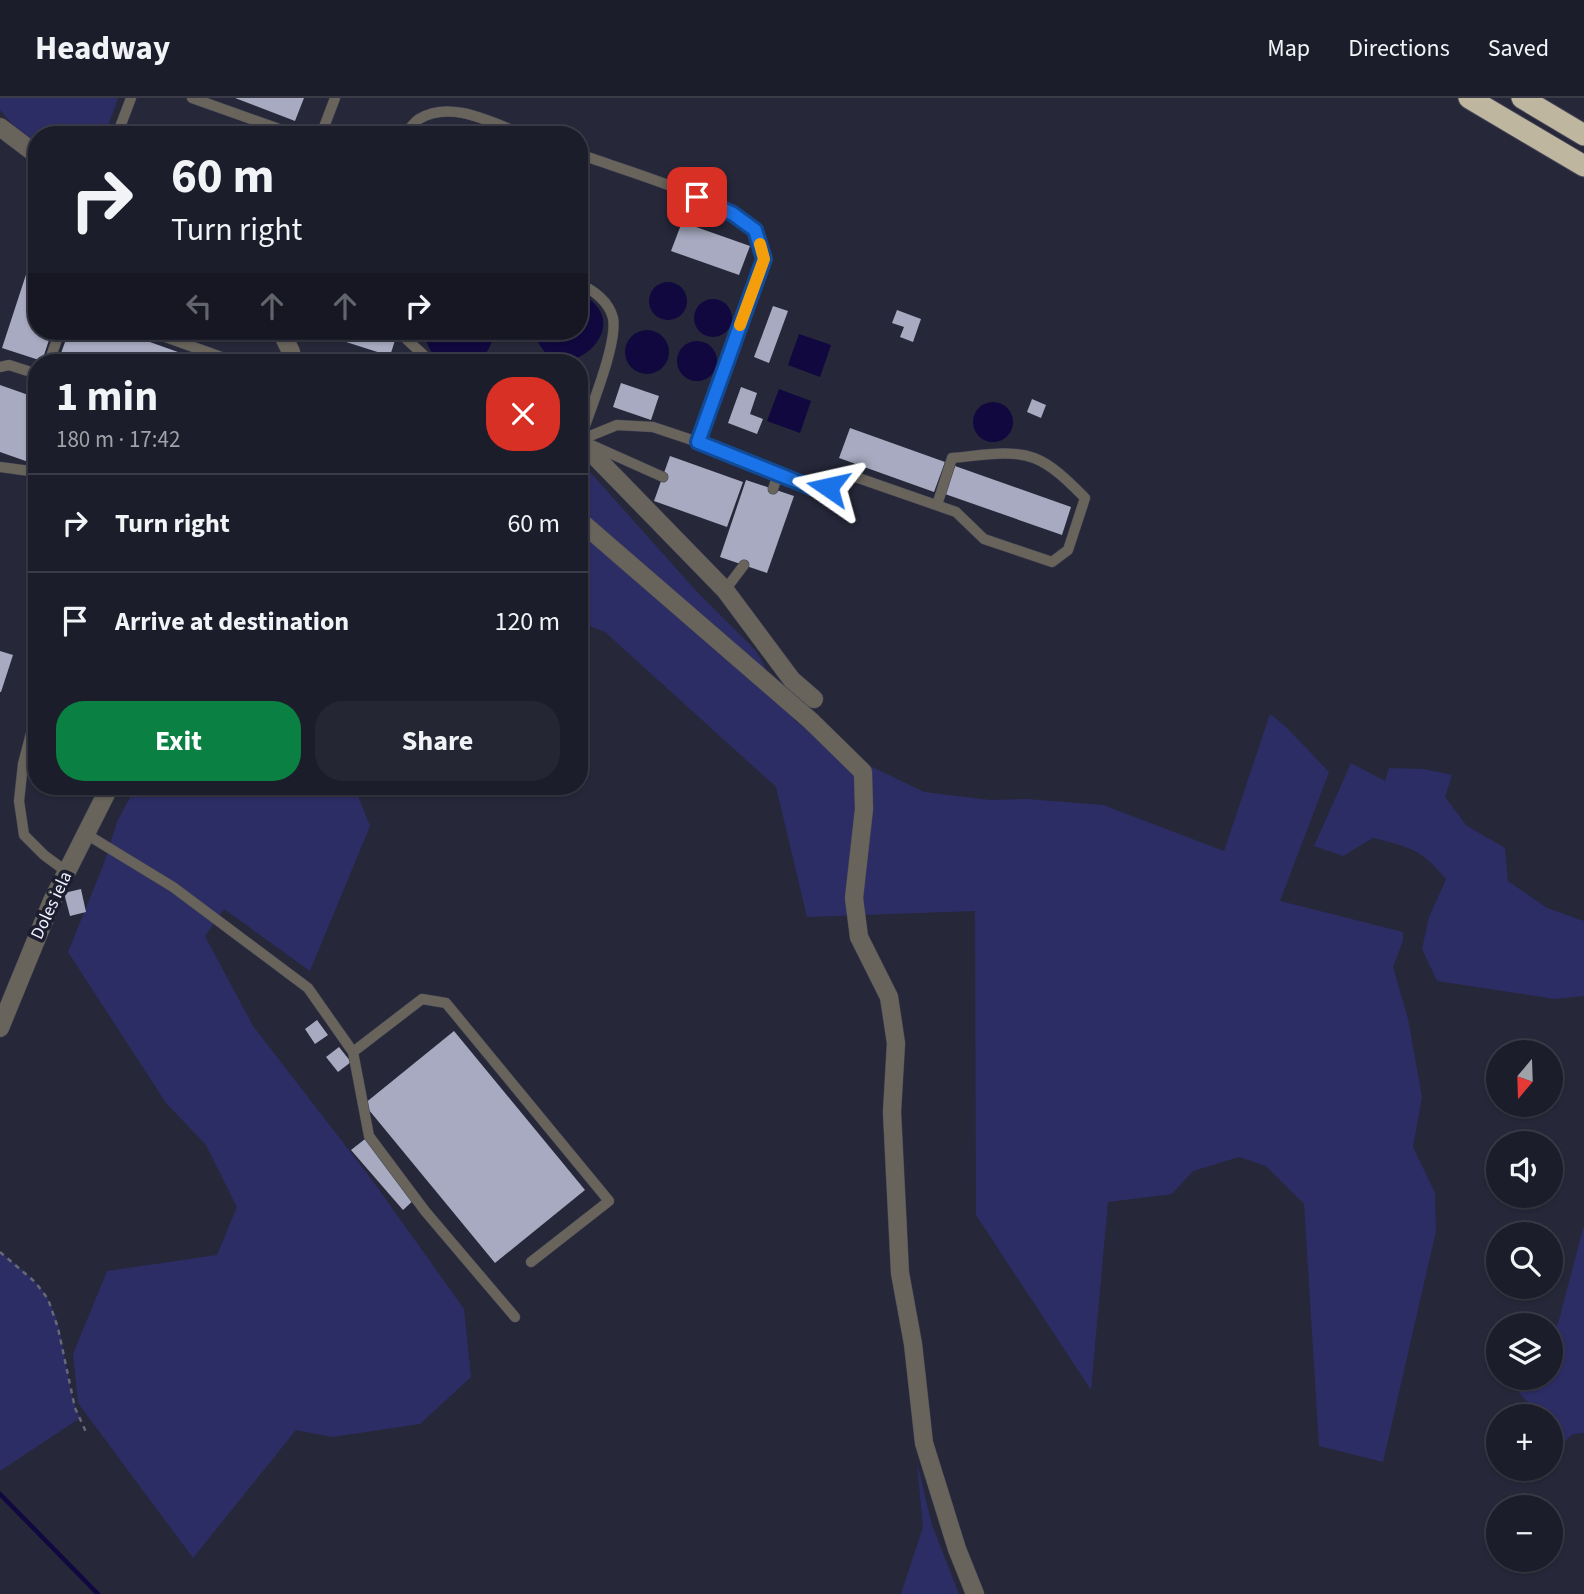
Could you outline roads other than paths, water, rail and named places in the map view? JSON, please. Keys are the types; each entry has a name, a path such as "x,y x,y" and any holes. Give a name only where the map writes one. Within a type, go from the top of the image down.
{"highway":[{"path":"1469,98 1584,166"},
{"path":"1522,98 1584,135"}],"street":[{"path":"0,127 28,148"},
{"path":"588,448 725,590 792,680 814,699"},
{"path":"588,528 811,721 863,772 864,809 853,898 859,937 889,997 896,1043 892,1112 900,1273 913,1344 924,1443 957,1549 975,1594"},
{"name":"Doles iela","path":"0,1028 37,934 106,795"}],"lane":[{"path":"120,126 131,98"},
{"path":"192,98 271,126"},
{"path":"324,126 335,98"},
{"path":"412,126 419,119 438,112 466,113 501,126"},
{"path":"588,158 697,197 733,214 755,230 764,259 698,442"},
{"path":"588,289 602,298 613,317 613,338 588,415"},
{"path":"174,340 213,354"},
{"path":"407,340 422,354"},
{"path":"0,367 9,365 28,371"},
{"path":"588,437 617,425 653,426 813,488 828,487 844,473 956,512 984,539 1052,562 1068,550 1085,498 1035,458 1015,454 953,458 937,505"},
{"path":"588,444 663,477"},
{"path":"0,467 28,471"},
{"path":"773,489 778,474"},
{"path":"725,590 744,565"},
{"path":"28,745 19,801 24,835 44,855 67,872"},
{"path":"86,834 173,887 308,988 352,1052 369,1136 425,1210 515,1317"},
{"path":"352,1052 422,999 446,1003 609,1201 531,1262"}],"waterway":[{"path":"0,1494 98,1594"}]}
